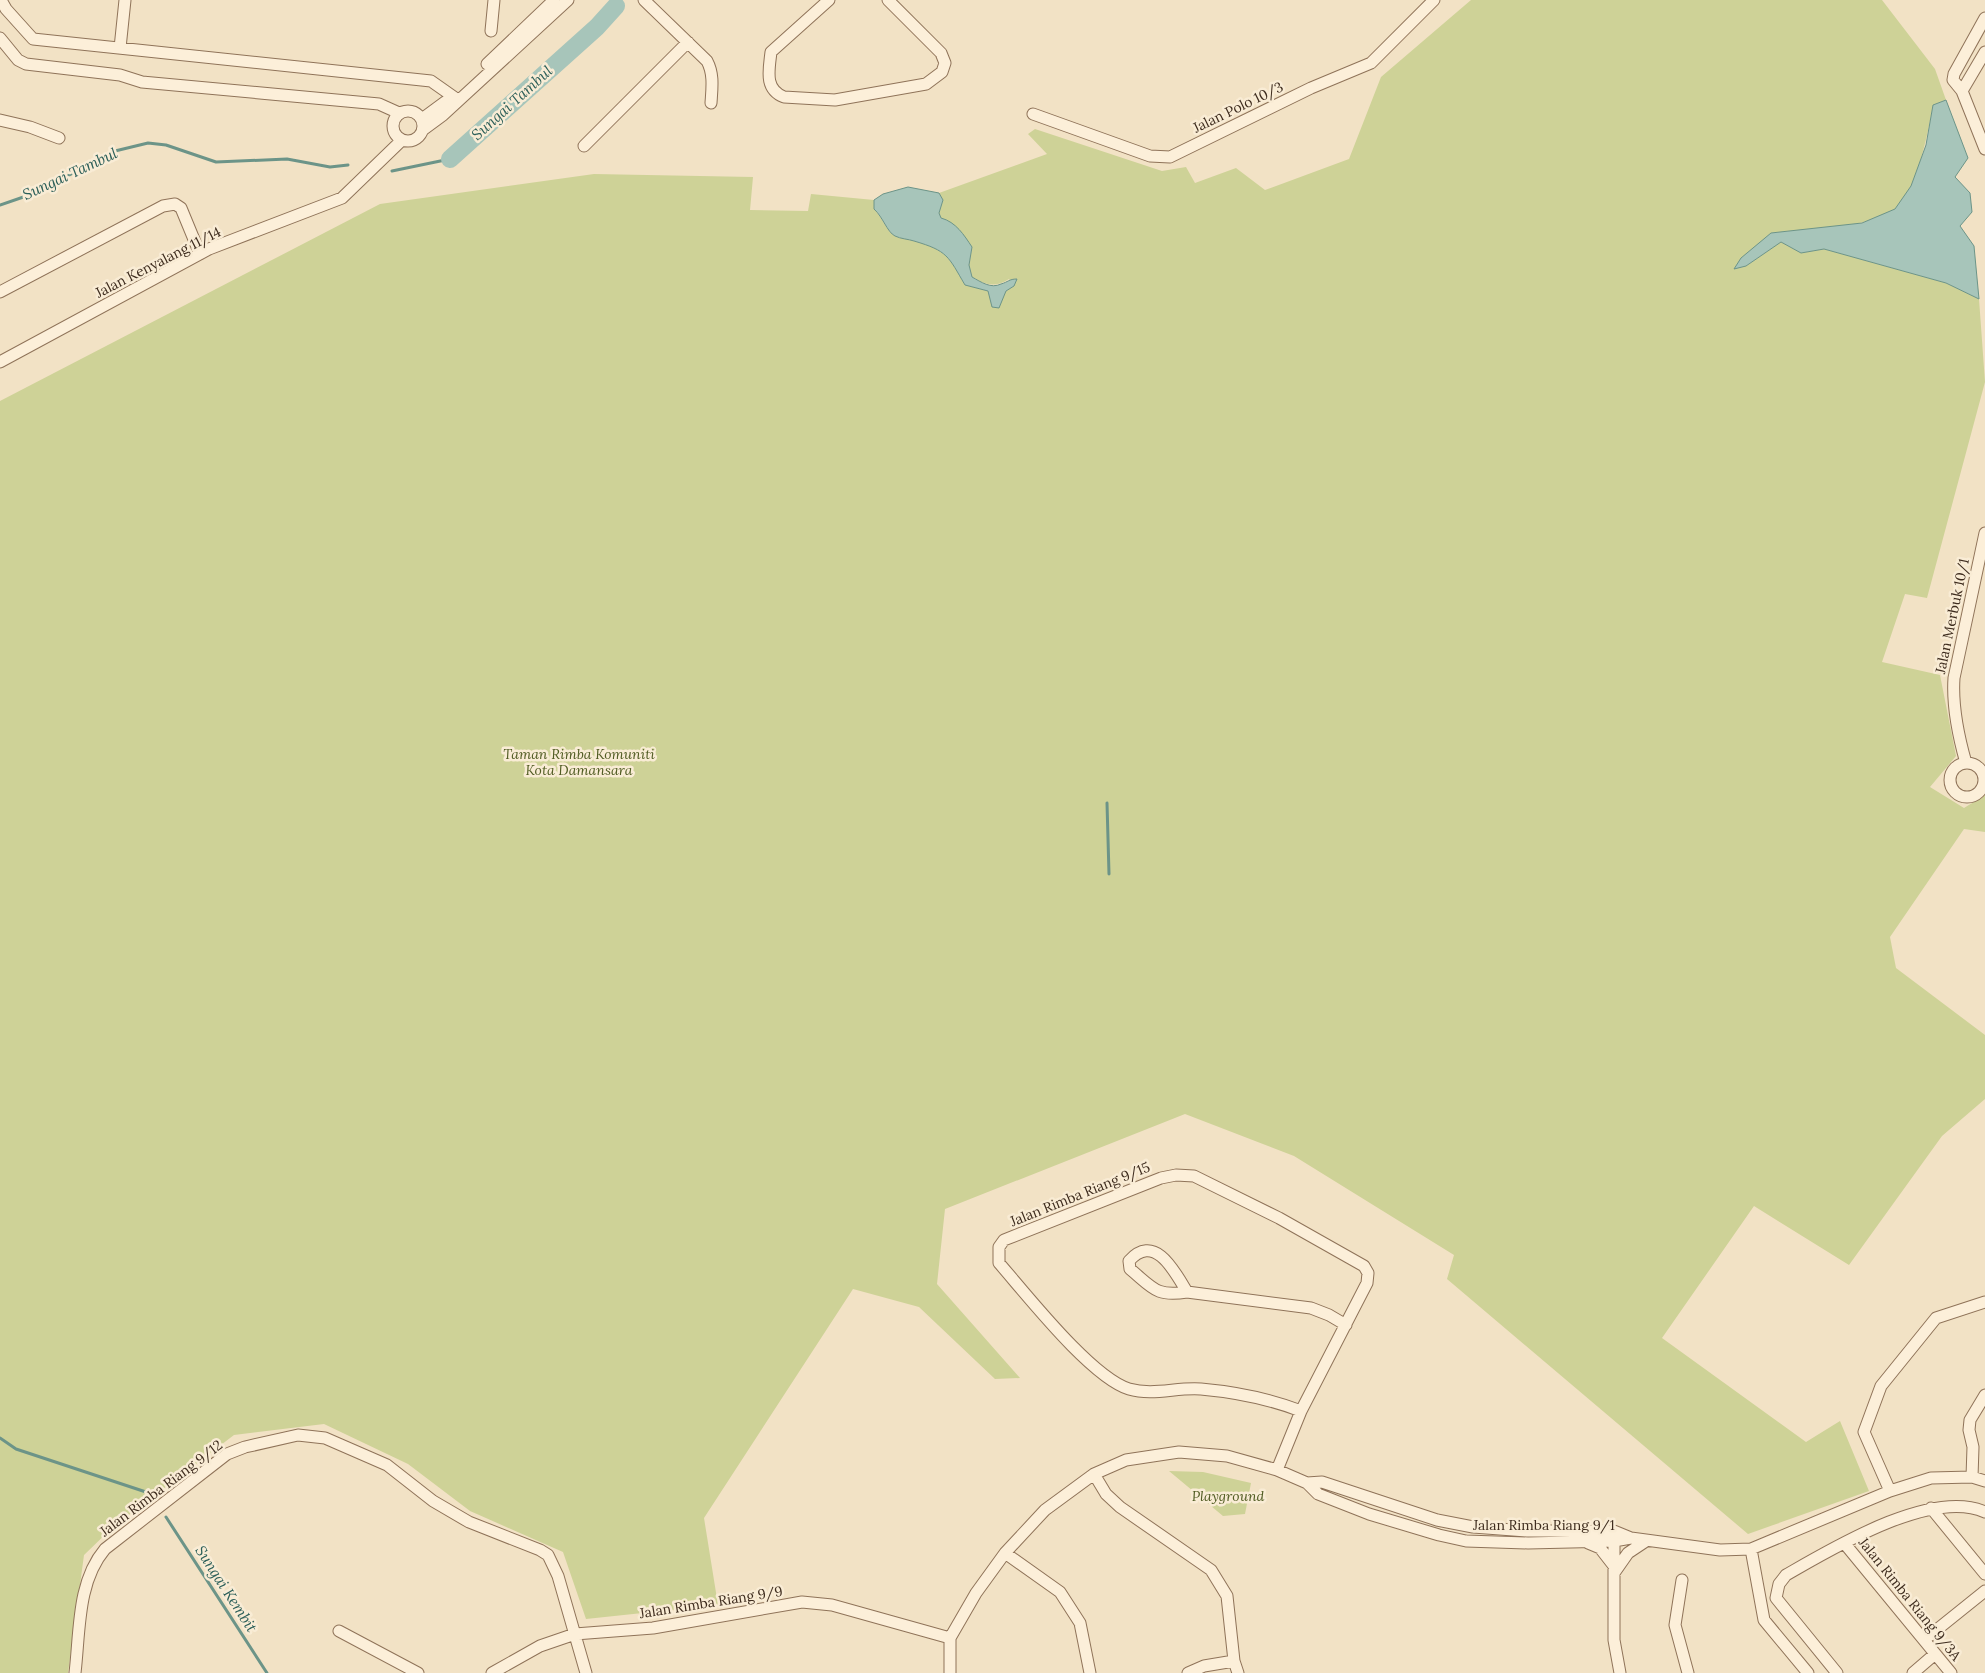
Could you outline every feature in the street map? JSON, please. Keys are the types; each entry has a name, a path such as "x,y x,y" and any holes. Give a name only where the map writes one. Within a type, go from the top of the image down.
{"street":[{"path":"1,0 6,9 32,39 432,82 456,98"},
{"path":"120,48 124,0"},
{"path":"491,31 494,0"},
{"path":"456,98 554,0"},
{"path":"423,124 412,110 399,114 395,118 394,133 402,140 407,141 418,138 423,124 456,98 568,0"},
{"path":"644,0 707,61 711,68 711,103"},
{"path":"829,0 771,52 769,80 771,89 776,94 835,100 926,84 942,72 944,63 941,54 888,0"},
{"name":"Jalan Polo 10/3","path":"1033,114 1150,156 1170,157 1311,88 1371,63 1434,0"},
{"path":"1985,18 1954,74 1953,80 1962,91 1985,149"},
{"path":"1,40 18,60 26,64 120,75 142,82 379,104 399,114"},
{"path":"584,146 688,42"},
{"path":"1962,91 1985,52"},
{"path":"0,120 30,127 59,138"},
{"name":"Jalan Kenyalang 11/14","path":"0,362 200,254 342,198 402,140"},
{"path":"0,292 163,206 175,204 181,208 200,254"},
{"name":"Jalan Merbuk 10/1","path":"1966,763 1959,739 1953,698 1954,678 1985,533"},
{"name":"Jalan Rimba Riang 9/15","path":"1277,1470 1301,1411 1366,1283 1368,1272 1364,1266 1279,1218 1194,1176 1161,1178 1004,1240 998,1247 999,1263 1074,1348 1098,1369 1127,1388 1149,1391 1200,1389 1279,1403 1301,1411"},
{"path":"1187,1292 1169,1261 1164,1257 1143,1252 1135,1254 1129,1261 1130,1270 1160,1293 1187,1292 1311,1308 1329,1315 1346,1325"},
{"path":"1890,1491 1864,1432 1881,1386 1936,1318 1985,1302"},
{"path":"1972,1477 1973,1447 1969,1430 1970,1420 1985,1395"},
{"name":"Jalan Rimba Riang 9/12","path":"76,1673 87,1579 94,1562 105,1548 227,1454 245,1447 298,1436 325,1438 375,1459 451,1513 548,1555 558,1576 586,1673"},
{"path":"1973,1447 1985,1452"},
{"name":"Jalan Rimba Riang 9/1","path":"945,1637 1006,1553 1045,1510 1094,1474 1126,1460 1179,1452 1227,1456 1277,1470 1307,1483 1318,1494 1369,1514 1439,1535 1466,1540 1502,1543 1587,1542 1614,1536 1720,1550 1751,1549 1890,1491 1931,1478 1972,1477 1985,1481"},
{"path":"1094,1474 1106,1494 1120,1508 1211,1570 1226,1596 1234,1661 1238,1673"},
{"path":"1307,1483 1322,1482 1437,1520 1473,1528 1614,1536 1614,1640 1620,1673"},
{"path":"1369,1514 1374,1500"},
{"path":"1837,1673 1776,1598 1779,1584 1786,1575 1896,1518 1931,1508 1974,1507 1985,1512"},
{"path":"1931,1508 1985,1574"},
{"path":"1614,1570 1628,1553 1646,1541"},
{"path":"1587,1542 1600,1548 1614,1570"},
{"name":"Jalan Rimba Riang 9/3A","path":"1845,1544 1951,1673"},
{"path":"1751,1549 1764,1620 1808,1673"},
{"path":"1006,1553 1060,1592 1080,1623 1090,1673"},
{"path":"1682,1580 1675,1625 1688,1673"},
{"path":"1924,1640 1985,1591"},
{"name":"Jalan Rimba Riang 9/9","path":"492,1673 540,1646 576,1634 653,1628 802,1602 832,1605 945,1637"},
{"path":"339,1631 418,1673"},
{"path":"945,1637 950,1673"},
{"path":"1913,1673 1936,1654"},
{"path":"1188,1673 1204,1666 1234,1661"}],"green space":[{"name":"Taman Rimba Komuniti Kota Damansara","path":"1471,0 1882,0 1935,69 1946,100 1933,105 1925,145 1915,176 1903,201 1895,209 1869,221 1835,227 1771,233 1746,266 1781,242 1801,253 1824,249 1946,283 1979,299 1985,382 1927,598 1905,594 1882,662 1940,675 1956,756 1930,787 1964,808 1985,795 1985,832 1964,829 1890,937 1896,968 1985,1035 1985,1099 1942,1136 1849,1265 1754,1206 1662,1338 1806,1442 1840,1421 1869,1491 1748,1534 1447,1279 1454,1255 1294,1156 1185,1114 945,1209 937,1284 1020,1378 995,1379 919,1307 853,1289 704,1518 718,1605 586,1619 563,1552 470,1511 408,1464 324,1424 234,1435 113,1527 84,1555 68,1673 0,1673 0,401 380,204 594,174 753,177 750,210 808,211 811,194 874,200 874,209 892,234 941,252 950,261 965,285 988,291 992,306 1006,291 1014,286 1009,279 999,284 990,284 972,277 969,265 972,247 941,218 939,213 943,200 939,193 1047,154 1028,134 1035,129 1162,171 1186,167 1195,183 1236,168 1265,190 1349,159 1381,77"},
{"name":"Playground","path":"1169,1471 1203,1472 1251,1483 1245,1514 1223,1516"}],"water":[{"path":"1946,100 1968,158 1955,177 1970,193 1972,212 1960,226 1974,246 1979,299 1946,283 1824,249 1801,253 1781,242 1746,266 1734,269 1741,258 1771,233 1862,223 1895,209 1911,186 1926,145 1933,105"},
{"path":"908,187 939,193 943,200 939,213 941,218 955,226 972,247 969,265 972,277 994,286 1017,279 1014,286 1006,291 999,308 992,307 988,291 965,285 950,261 941,252 892,234 874,209 874,200 883,194"}],"waterway":[{"name":"Sungai Tambul","path":"450,159 597,27 616,6"},
{"name":"Sungai Tambul","path":"0,205 35,193 115,151 148,143 166,145 216,162 287,159 330,167 348,165"},
{"name":"Sungai Tambul","path":"392,171 450,159"},
{"path":"1107,803 1109,874"},
{"name":"Sungai Kembit","path":"0,1438 16,1449 149,1493"},
{"name":"Sungai Kembit","path":"166,1517 267,1673"}]}
